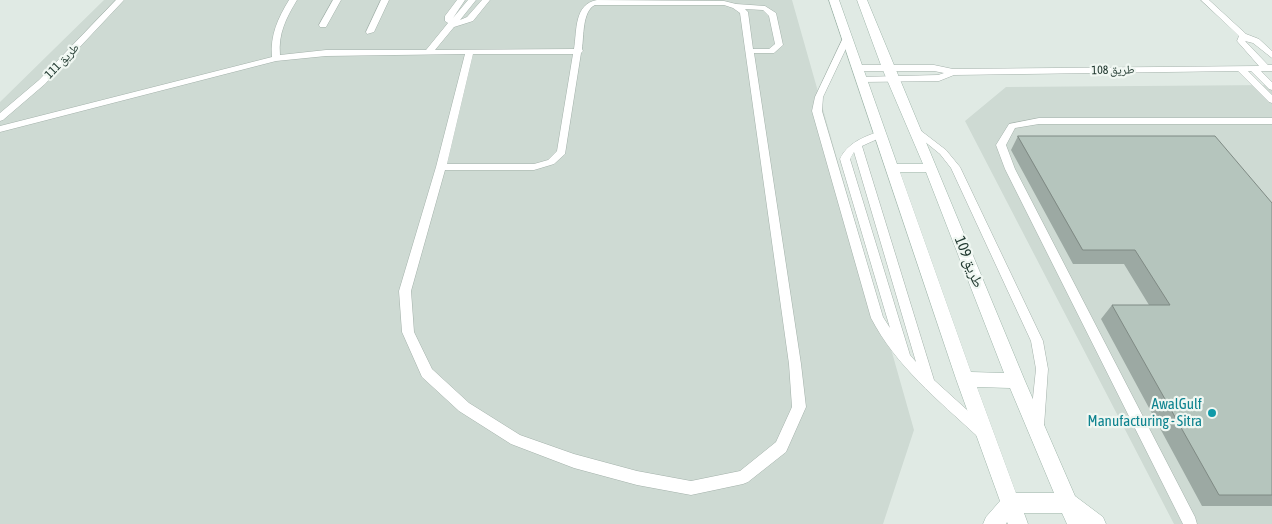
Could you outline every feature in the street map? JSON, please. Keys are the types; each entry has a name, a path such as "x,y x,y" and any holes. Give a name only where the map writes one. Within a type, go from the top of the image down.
{"street":[{"path":"834,0 965,379 1018,524"},
{"name":"طريق 109","path":"862,0 1016,381 1077,524"},
{"path":"893,168 931,168"},
{"path":"965,379 1016,381"},
{"path":"993,524 1011,503 1068,503 1096,524"}],"lane":[{"name":"طريق 111","path":"0,118 42,82 120,0"},
{"path":"276,58 274,43 277,29 293,0"},
{"path":"324,25 337,0"},
{"path":"370,32 385,0"},
{"path":"451,25 449,16 461,0"},
{"path":"430,50 472,0"},
{"path":"451,25 470,19 486,0"},
{"path":"1205,0 1242,36 1256,41 1272,55"},
{"path":"441,167 534,167 551,162 562,152 579,51 584,8 588,4 605,2 711,2 765,8 773,14 779,46 771,51 750,51"},
{"path":"470,51 441,167 405,291 408,332 427,372 464,407 516,440 574,461 637,478 691,488 743,477 781,447 799,407 795,364 744,12 736,6"},
{"path":"1242,36 1241,41 1243,44 1269,68"},
{"path":"847,38 819,97 817,111 877,318 889,340 906,362 985,435"},
{"path":"0,129 28,120 276,58 326,53 430,50 579,51"},
{"path":"1240,68 1272,100"},
{"path":"1253,68 1272,87"},
{"name":"طريق 108","path":"860,74 891,73 939,78 953,72 1269,68"},
{"path":"1190,522 1010,169 1001,145 1012,126 1039,121 1272,120"},
{"path":"916,130 943,152 955,167 1037,341 1042,369 1037,431"},
{"path":"881,134 846,153 846,165 906,362"},
{"path":"858,146 929,383"}],"shaded area":[{"path":"104,0 792,0 914,430 883,524 0,524 0,102"},
{"path":"1272,85 1272,524 1174,524 965,121 1006,87"}],"building":[{"name":"AwalGulf Manufacturing - Sitra","path":"1018,136 1215,136 1272,203 1272,495 1219,495 1112,305 1170,305 1135,250 1083,250"}],"place":[{"name":"AwalGulf Manufacturing - Sitra","path":"1212,413"}]}
